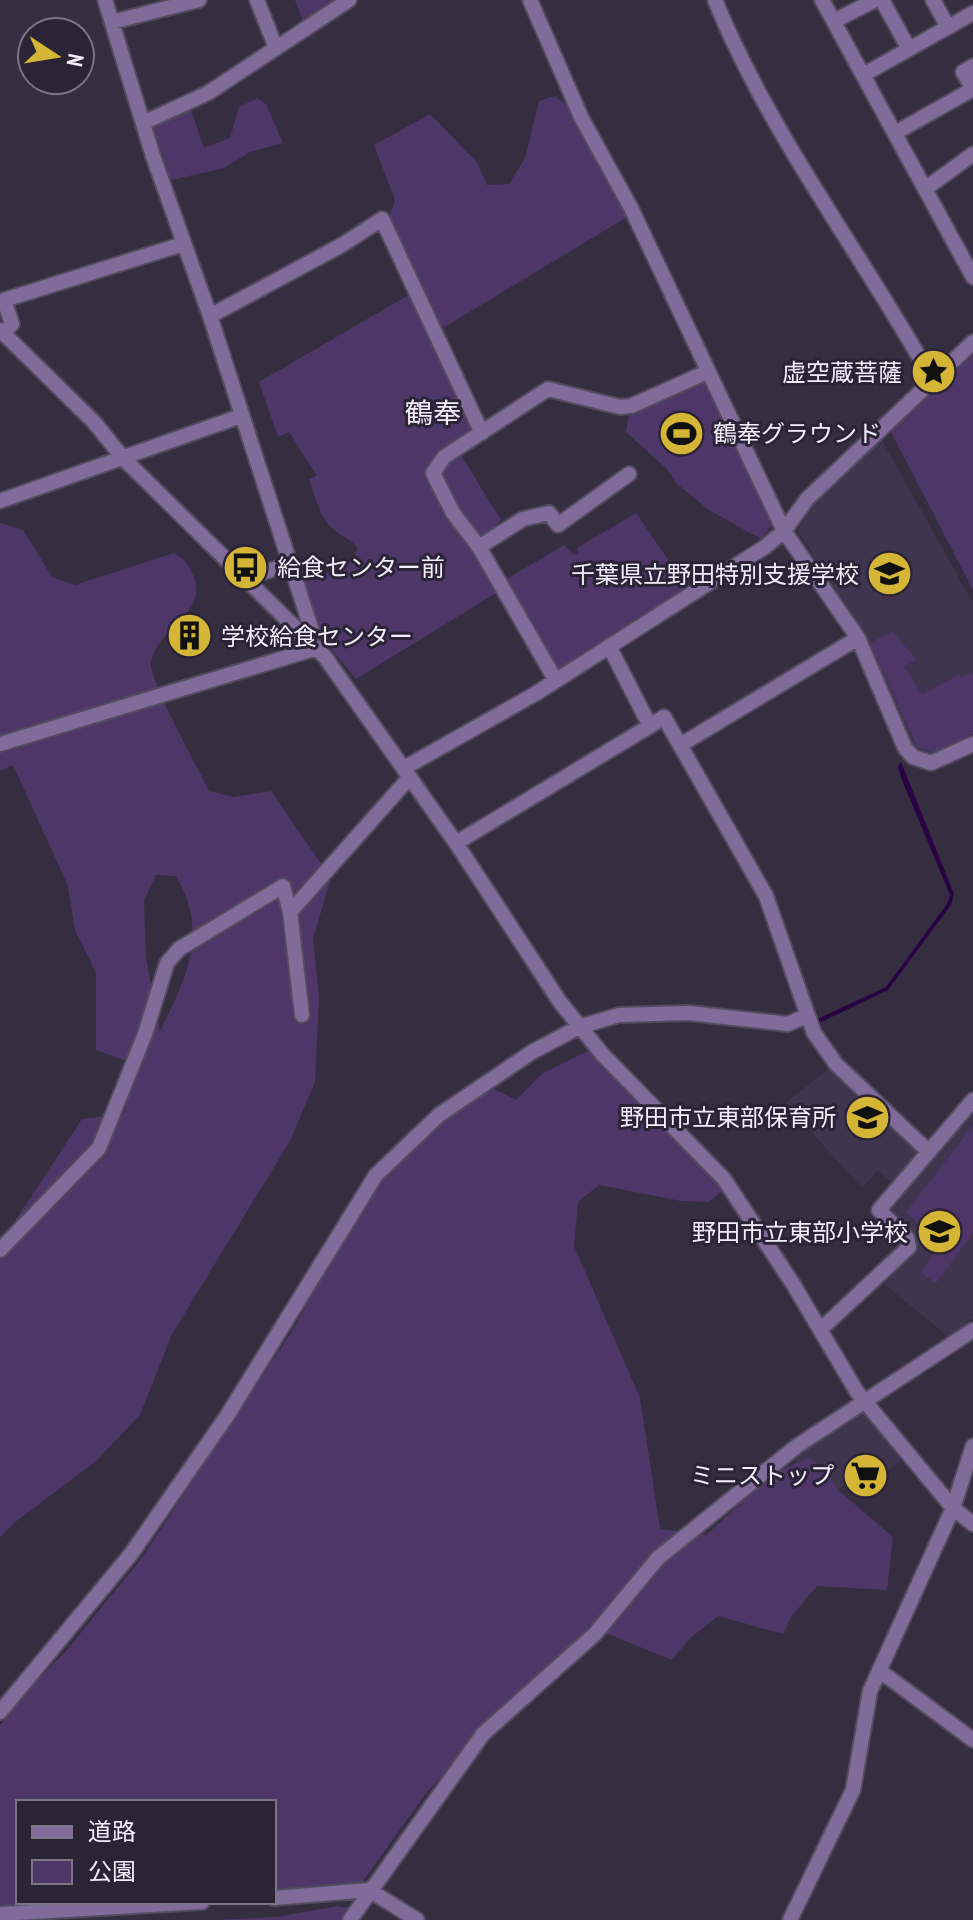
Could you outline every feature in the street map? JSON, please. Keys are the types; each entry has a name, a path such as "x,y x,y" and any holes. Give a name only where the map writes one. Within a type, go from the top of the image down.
{"street":[{"path":"105,0 311,628 305,634"},
{"path":"112,22 199,0"},
{"path":"257,0 276,48"},
{"path":"145,122 208,93 349,0"},
{"path":"530,0 581,117 631,208 784,531 858,638 905,748 921,761 939,761 973,744"},
{"path":"715,0 736,53 891,306 933,381"},
{"path":"822,0 973,277"},
{"path":"834,21 875,0"},
{"path":"882,0 909,49"},
{"path":"933,0 948,27"},
{"path":"863,75 973,13"},
{"path":"895,133 973,89 963,72 973,66"},
{"path":"925,189 973,154"},
{"path":"210,316 342,245 382,219 482,433"},
{"path":"183,244 4,300 12,324 2,332 94,422 123,458 317,648 407,772 579,1027 724,1179 864,1400 953,1508 973,1524"},
{"path":"290,912 407,772 726,575 784,531 807,499 973,342"},
{"path":"555,679 479,547 453,513 433,473 444,457 548,389 620,407 631,406 707,372"},
{"path":"0,501 241,416"},
{"path":"479,547 523,519 549,513 558,525 629,474"},
{"path":"250,580 255,575 290,564"},
{"path":"682,744 858,638"},
{"path":"609,646 650,726"},
{"path":"0,744 317,648"},
{"path":"456,843 664,717 766,896 806,1016 836,1064 929,1152"},
{"path":"0,1250 99,1148 145,1034 167,963 179,949 283,886 290,912 302,1015"},
{"path":"0,1712 131,1554 227,1416 376,1175 439,1115 532,1052 579,1027 619,1015 651,1012 788,1024 806,1016"},
{"path":"820,1330 909,1247 907,1238 879,1210 973,1100"},
{"path":"350,1920 483,1734 595,1634 648,1568 785,1455 973,1330"},
{"path":"790,1920 853,1790 865,1706 953,1508 973,1446"},
{"path":"880,1671 973,1740"},
{"path":"276,1898 369,1890 417,1920"},
{"path":"0,1914 168,1904"}],"shaded area":[{"name":"千葉県立野田特別支援学校","path":"880,437 973,603 973,737 935,756 923,754 912,746 864,633 798,531 804,519 800,515"},
{"path":"901,762 954,894 951,905 888,990 815,1025 813,1021 886,987 947,904 950,895 902,780 898,767"},
{"path":"833,1066 922,1148 895,1185 878,1170 862,1188 785,1103"},
{"name":"野田市立東部小学校","path":"973,1105 973,1318 949,1337 884,1284 919,1247 892,1217 890,1202"},
{"path":"860,1409 868,1410 905,1458 858,1492 849,1478 834,1496 792,1458"}],"green space":[{"path":"295,0 339,0 304,24"},
{"path":"555,96 576,114 632,214 443,328 389,219 395,200 374,145 430,114 476,161 487,185 509,184 525,158 539,101"},
{"path":"257,98 266,104 283,143 250,152 224,168 171,180 153,125 191,110 204,148 230,138 239,107"},
{"path":"412,293 476,429 454,444 501,520 470,549 496,593 356,679 318,633 299,580 344,569 358,549 332,528 324,517 309,479 317,476 289,432 278,437 259,382"},
{"path":"973,346 973,590 890,430 932,385 926,369"},
{"name":"鶴奉グラウンド","path":"704,378 773,524 761,539 709,510 677,484 667,469 626,432 630,408"},
{"path":"636,513 689,590 559,671 555,669 505,580 564,545 574,555 579,552 577,548"},
{"path":"0,523 23,530 52,577 75,585 174,553 186,562 193,575 196,588 194,600 189,610 162,639 151,662 157,686 175,725 209,791 234,797 271,791 331,878 313,939 319,998 315,1082 290,1141 172,1334 140,1415 96,1461 0,1537 0,1244 82,1119 124,1114 134,1064 96,1050 96,973 75,930 68,886 13,765 0,771","holes":["156,875 176,876 186,897 193,935 186,973 160,1031 146,958 144,900"]},
{"path":"893,631 916,660 904,666 922,695 958,675 961,678 973,672 973,733 938,751 931,752 917,746 870,643"},
{"path":"592,1049 725,1189 709,1202 681,1201 599,1185 578,1202 574,1246 640,1398 660,1529 706,1535 774,1473 808,1458 823,1466 838,1490 893,1537 887,1590 817,1586 791,1617 783,1634 718,1616 689,1639 672,1660 608,1634 549,1665 427,1792 358,1888 276,1892 276,1800 16,1800 16,1904 91,1904 0,1909 0,1726 16,1702 66,1651 141,1559 294,1328 386,1159 484,1084 516,1100 542,1074"},
{"path":"973,1126 973,1233 936,1283 921,1273 941,1243 906,1212"},
{"path":"337,1906 356,1909 347,1920 216,1920 277,1917"}],"place":[{"name":"虚空蔵菩薩","path":"933,372"},
{"name":"鶴奉グラウンド","path":"682,433"},
{"name":"給食センター前","path":"246,567"},
{"name":"千葉県立野田特別支援学校","path":"890,574"},
{"name":"学校給食センター","path":"190,636"},
{"name":"野田市立東部保育所","path":"867,1117"},
{"name":"野田市立東部小学校","path":"939,1232"},
{"name":"ミニストップ","path":"865,1475"}],"district":[{"name":"鶴奉","path":"433,412"}]}
